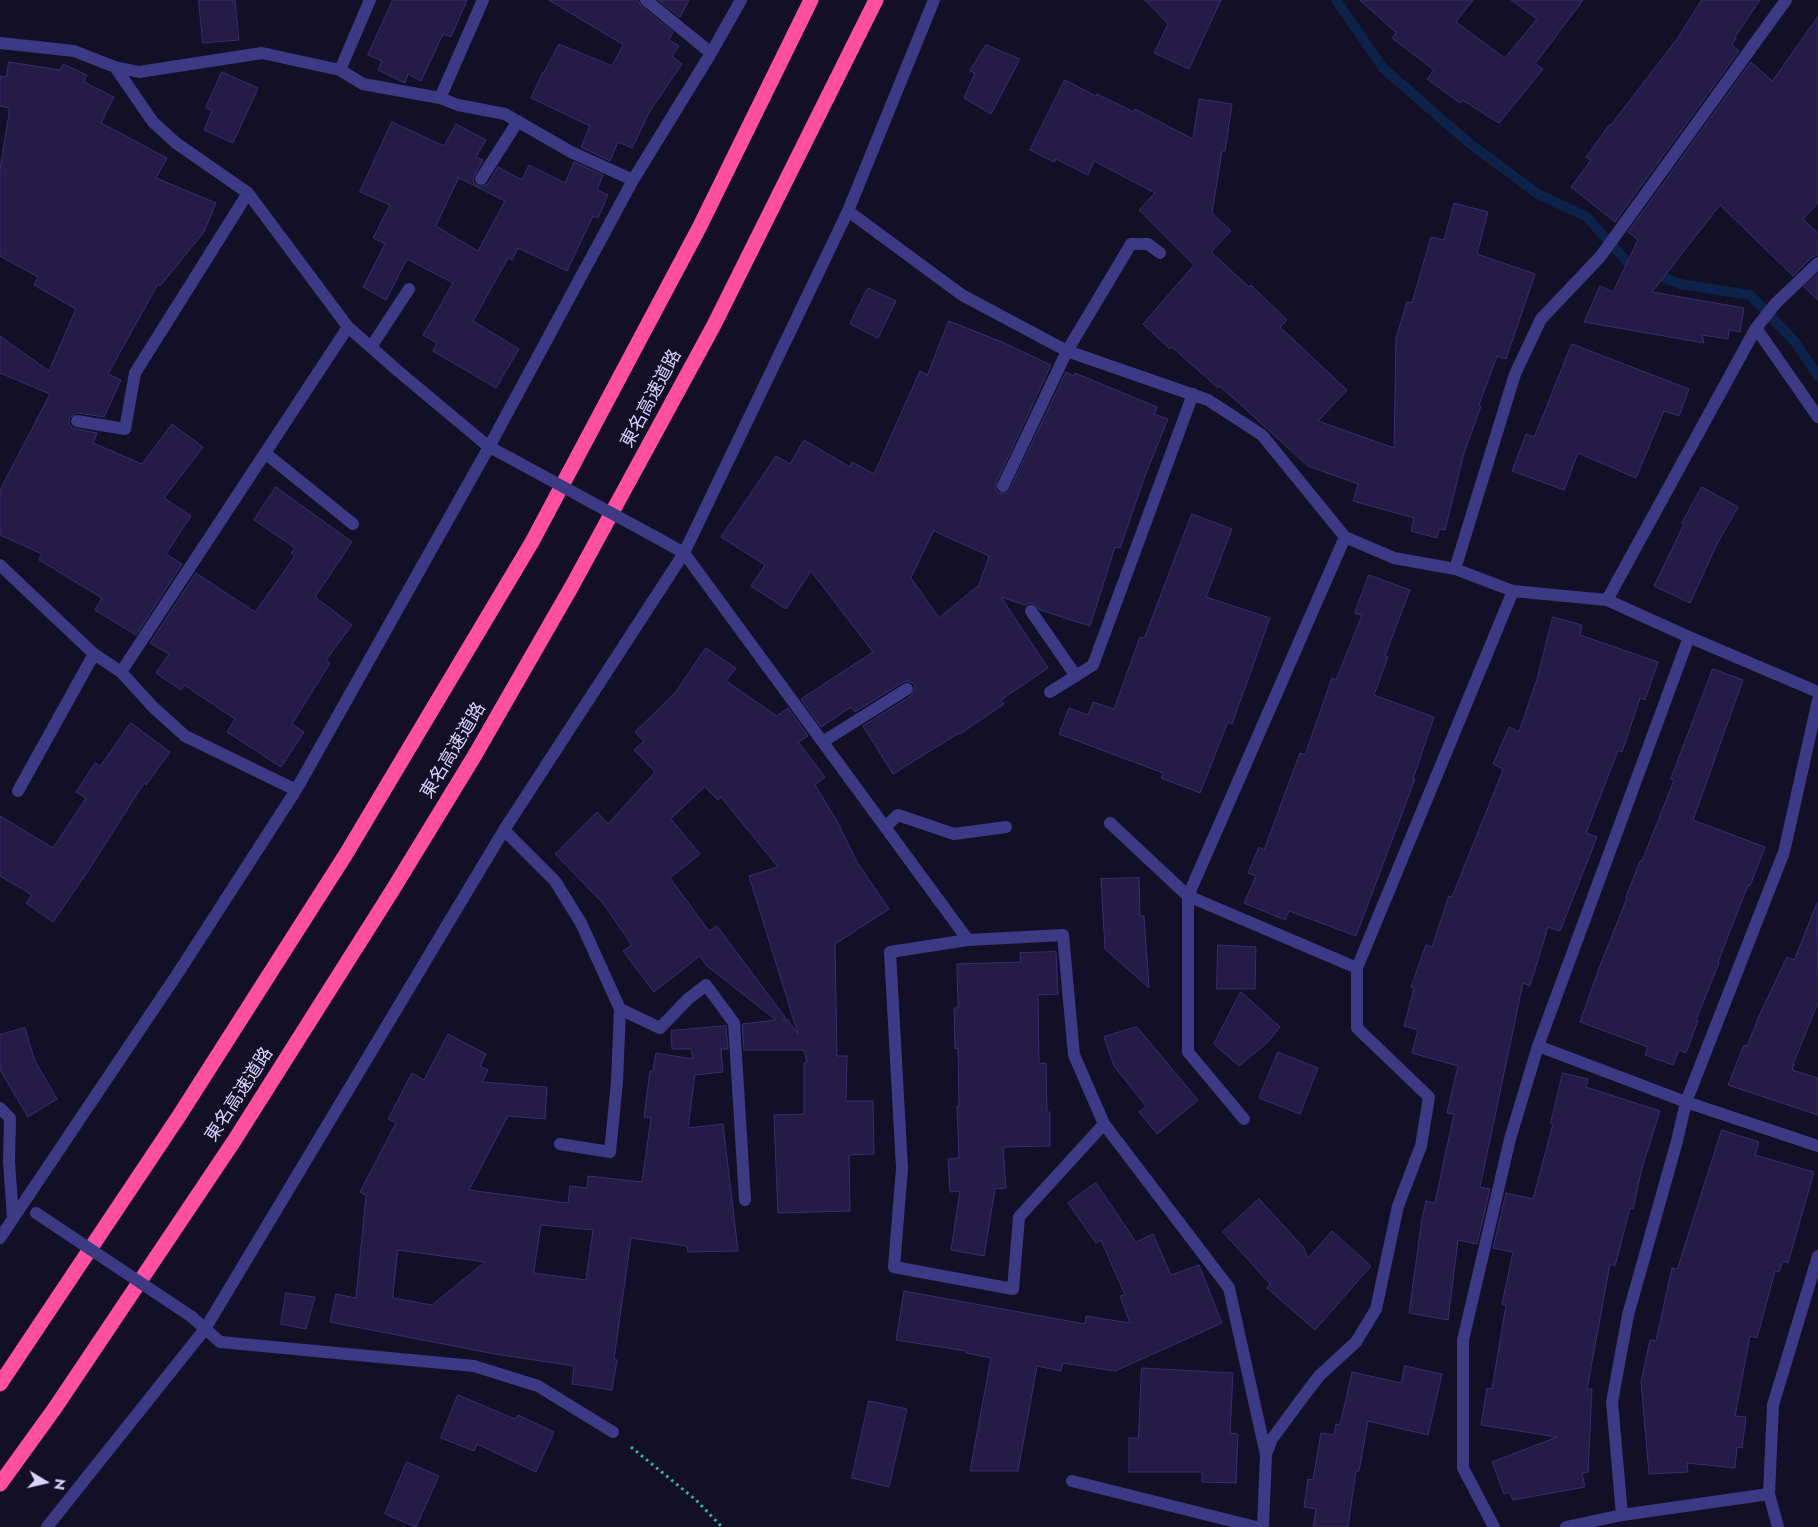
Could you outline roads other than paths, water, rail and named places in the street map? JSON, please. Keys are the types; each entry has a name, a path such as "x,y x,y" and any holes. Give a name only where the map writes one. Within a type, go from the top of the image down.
{"highway":[{"path":"0,1384 179,1116 320,895 419,734 532,542 699,228 811,0"},
{"name":"東名高速道路","path":"0,1484 55,1408 234,1141 392,891 475,755 572,586 709,334 876,0"}],"street":[{"path":"340,70 370,0"},
{"path":"440,98 483,0"},
{"path":"646,0 711,53"},
{"path":"0,1238 180,970 296,790 489,446 634,180 741,0"},
{"path":"47,1527 205,1329 504,830 684,553 848,211 934,0"},
{"path":"1454,569 1515,374 1541,319 1600,256 1786,0"},
{"path":"0,43 74,51 115,67 139,72 262,53 340,70 363,84 440,98 458,104 505,114 571,152 634,180"},
{"path":"115,67 153,122 176,143 248,193 348,327 489,446 684,553 824,741 968,940"},
{"path":"481,179 518,121"},
{"path":"77,421 125,430 135,373 248,193"},
{"path":"848,211 962,295 1067,351 1208,400 1262,435 1345,537 1394,558 1454,569 1513,591 1607,600 1818,692"},
{"path":"1003,486 1067,351 1131,244 1148,244 1160,253"},
{"path":"1607,600 1758,325 1780,300 1818,263"},
{"path":"372,347 409,289"},
{"path":"1758,325 1818,417"},
{"path":"121,672 348,327"},
{"path":"1050,692 1093,665 1193,394"},
{"path":"265,454 353,524"},
{"path":"1244,1119 1188,1052 1188,896 1345,537"},
{"path":"0,565 94,654 121,672 185,736 296,790"},
{"path":"1266,1455 1272,1439 1300,1401 1319,1376 1356,1342 1376,1309 1398,1206 1421,1146 1429,1096 1357,1028 1357,968 1513,591"},
{"path":"1031,611 1076,676"},
{"path":"1494,1527 1462,1468 1463,1340 1510,1139 1538,1046 1689,637"},
{"path":"18,791 94,654"},
{"path":"824,741 907,689"},
{"path":"1622,1515 1612,1402 1628,1315 1675,1150 1686,1102 1784,852 1818,700"},
{"path":"886,826 898,815 954,834 1006,827"},
{"path":"1110,823 1188,896 1357,968"},
{"path":"504,830 555,881 581,923 620,1009 617,1082 610,1152 560,1144"},
{"path":"1104,1124 1019,1217 1013,1289 894,1267 902,1168 890,952 968,940 1063,935 1074,1055 1104,1124 1229,1288 1266,1455 1263,1527"},
{"path":"620,1009 660,1028 688,999 706,985 734,1023 745,1200"},
{"path":"1538,1046 1686,1102 1818,1146"},
{"path":"0,1108 10,1118 9,1161 13,1218"},
{"path":"22,1204 192,1317 220,1342 474,1366 538,1386 613,1432"},
{"path":"1778,1527 1769,1494 1773,1405 1818,1256"},
{"path":"1072,1481 1256,1527"},
{"path":"1566,1527 1622,1515 1769,1494"}],"waterway":[{"path":"1336,0 1383,68 1469,143 1538,194 1587,217 1627,262 1639,267"},
{"path":"1653,273 1680,284 1750,295 1795,342 1818,376"}]}
